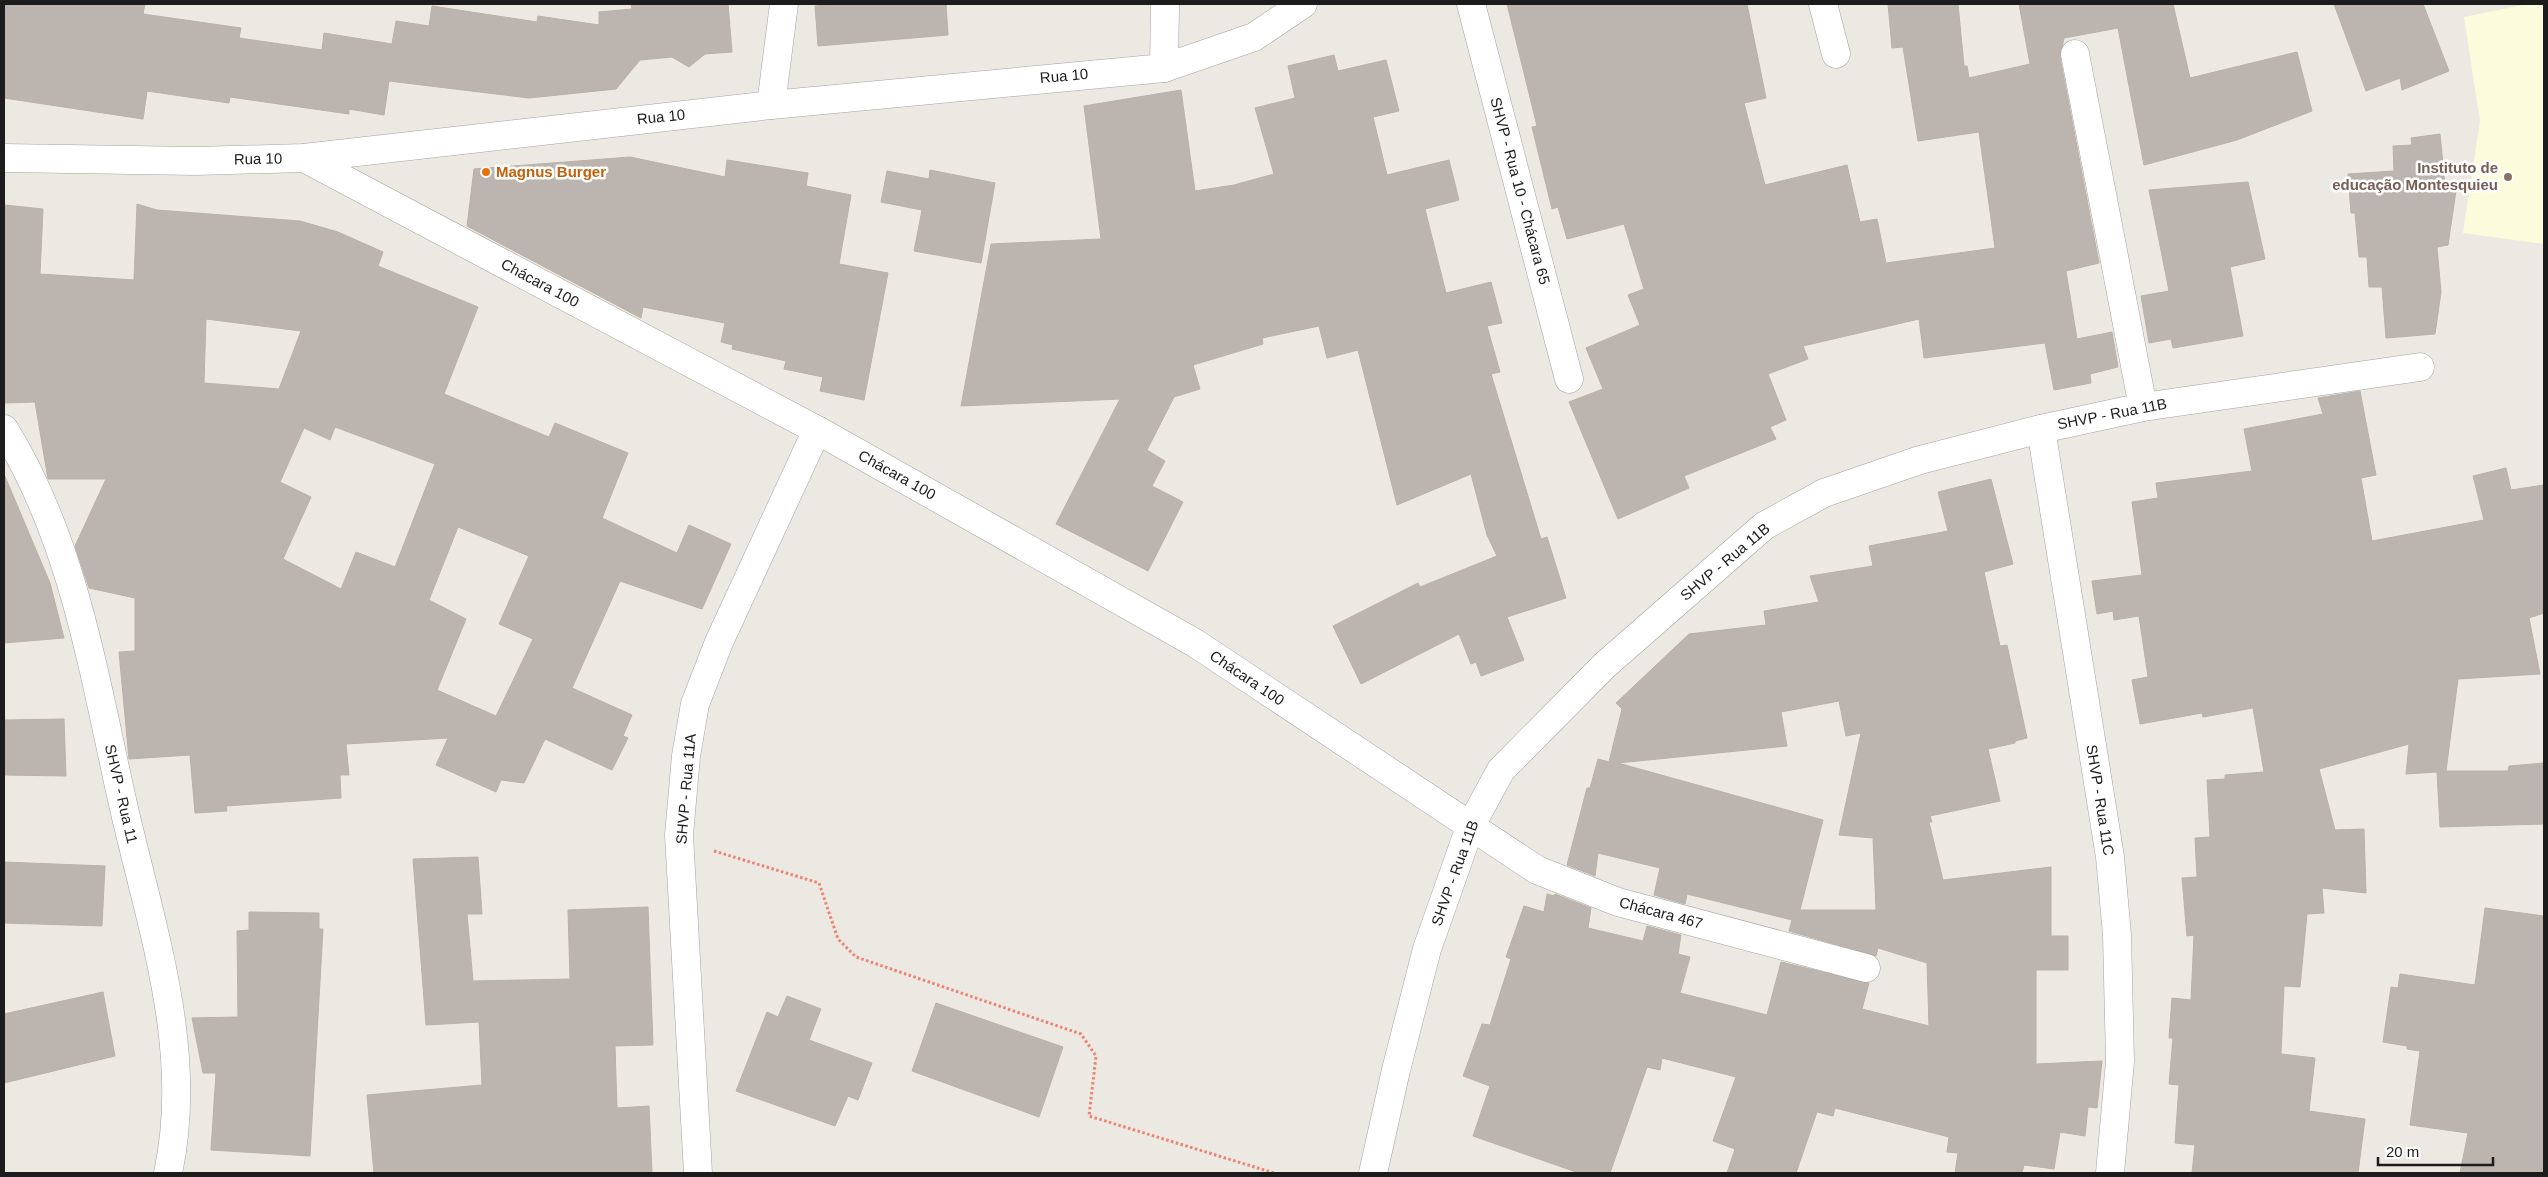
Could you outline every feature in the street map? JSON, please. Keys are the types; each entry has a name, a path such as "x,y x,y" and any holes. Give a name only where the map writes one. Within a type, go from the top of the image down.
{"street":[{"path":"771,104 784,4"},
{"path":"1164,68 1166,4"},
{"name":"Rua 10","path":"4,158 196,161 304,158 771,104 1164,68 1254,37 1303,4"},
{"name":"SHVP - Rua 10 - Chácara 65","path":"1471,4 1569,379"},
{"path":"1823,4 1836,54"},
{"path":"2075,54 2143,407"},
{"name":"Chácara 100","path":"304,158 817,430 1195,643 1470,827"},
{"name":"SHVP - Rua 11B","path":"1373,1173 1396,1070 1427,949 1470,827 1501,770 1605,665 1764,526 1824,492 1920,460 2041,429 2143,407 2420,367"},
{"name":"SHVP - Rua 11","path":"4,429 53,526 80,615 168,996 176,1066 173,1150 168,1173"},
{"name":"SHVP - Rua 11C","path":"2041,429 2110,857 2117,935 2120,1061 2110,1173"},
{"name":"SHVP - Rua 11A","path":"698,1173 679,835 686,756 694,704 743,589 817,430"},
{"name":"Chácara 467","path":"1470,827 1537,870 1618,902 1866,968"}],"path":[{"path":"679,835 712,850 820,882 838,940 856,957 1081,1034 1096,1056 1089,1116 1274,1173"}],"shaded area":[{"name":"Instituto de educação Montesquieu","path":"2528,4 2544,4 2544,244 2463,233 2480,121 2464,17"}],"building":[{"path":"4,4 145,4 143,14 241,28 239,38 322,50 324,33 392,44 396,21 429,26 432,6 537,22 538,16 599,25 599,12 632,9 631,4 728,4 732,52 705,54 689,67 672,57 640,60 616,89 529,98 389,81 384,115 349,109 349,114 230,97 229,103 147,91 143,119 4,98"},
{"path":"837,4 946,4 948,35 818,46 815,6"},
{"path":"1507,4 1747,4 1766,98 1744,103 1765,185 1847,165 1860,222 1877,219 1886,263 1995,248 1979,132 1918,141 1903,47 1892,48 1888,4 1958,4 1964,66 1967,66 1969,78 2030,64 2019,4 2173,4 2190,78 2297,52 2312,111 2237,140 2144,165 2118,28 2064,38 2060,57 2099,263 2066,271 2077,339 2112,332 2118,367 2090,374 2091,383 2054,390 2045,343 1924,358 1919,319 1803,346 1808,359 1768,374 1786,420 1770,427 1776,439 1684,476 1689,488 1618,519 1569,402 1603,389 1586,348 1640,325 1628,295 1644,289 1624,224 1567,239 1558,207 1552,209 1532,127 1537,126"},
{"path":"2334,4 2423,4 2449,71 2402,90 2400,78 2366,91"},
{"path":"1334,55 1338,71 1386,60 1399,111 1373,117 1387,175 1449,160 1459,200 1425,209 1446,293 1491,282 1502,323 1487,326 1500,372 1491,374 1541,539 1547,537 1566,598 1507,617 1524,660 1481,676 1476,662 1471,664 1459,634 1361,684 1333,626 1418,583 1420,587 1497,556 1487,535 1471,474 1397,505 1358,350 1327,358 1319,326 1262,338 1263,344 1193,365 1200,389 1174,397 1147,450 1165,461 1152,486 1183,502 1148,571 1056,524 1120,399 961,406 991,244 1101,239 1084,106 1181,90 1195,191 1234,185 1274,174 1255,108 1295,98 1288,66"},
{"path":"2440,134 2445,185 2457,184 2448,245 2437,247 2441,292 2435,334 2386,338 2382,287 2369,287 2367,257 2359,257 2355,213 2351,213 2348,174 2394,171 2393,146 2412,145 2411,138"},
{"path":"630,157 725,177 727,160 808,173 806,186 851,195 839,264 888,273 864,400 820,391 823,377 784,369 786,361 732,349 733,345 721,342 725,323 643,307 641,318 467,226 474,169"},
{"path":"930,170 995,183 981,263 914,251 922,210 881,202 887,171 929,179"},
{"path":"2248,182 2265,259 2230,267 2243,336 2173,348 2171,339 2149,343 2141,296 2169,291 2149,190"},
{"path":"137,204 157,210 300,221 338,232 383,252 378,266 478,307 444,394 549,437 555,423 628,453 602,518 677,553 689,525 731,544 702,609 620,581 572,688 632,715 623,736 628,738 612,770 545,739 524,783 501,780 496,792 436,765 448,738 346,744 349,775 340,775 341,798 226,806 227,811 195,813 190,755 129,759 119,652 135,651 135,598 89,588 75,546 106,479 48,479 35,402 4,403 4,205 43,209 40,274 134,280","holes":["206,319 301,331 279,389 204,383","335,427 435,464 395,567 356,552 341,589 283,559 311,497 280,482 304,428 330,440","458,527 529,556 499,624 533,639 496,716 437,690 466,619 429,600"]},
{"path":"2360,391 2376,475 2361,478 2372,541 2484,520 2473,476 2506,468 2511,490 2544,485 2544,613 2529,618 2540,674 2458,679 2446,771 2508,771 2509,766 2544,763 2544,824 2440,827 2437,772 2406,774 2409,744 2319,769 2335,830 2364,829 2366,893 2322,888 2324,913 2307,914 2300,987 2284,986 2281,1054 2315,1058 2309,1111 2365,1119 2358,1173 2192,1173 2195,1145 2175,1143 2179,1085 2169,1084 2173,1038 2169,1038 2172,998 2191,1000 2194,935 2187,936 2182,878 2197,877 2195,838 2210,837 2207,780 2225,779 2225,775 2264,772 2253,708 2203,717 2202,713 2140,724 2132,680 2148,677 2139,616 2114,620 2113,611 2097,614 2092,581 2142,575 2132,502 2158,498 2156,483 2252,471 2244,429 2323,414 2318,398"},
{"path":"4,474 50,583 64,638 4,643"},
{"path":"1991,479 2013,564 1984,572 2000,646 2007,645 2027,738 2015,741 2015,743 1988,749 2000,801 1930,816 1932,822 1929,822 1943,880 2051,867 2051,936 2068,936 2068,970 2036,970 2036,1064 2102,1061 2097,1108 2088,1107 2085,1136 2060,1132 2054,1169 2024,1165 2022,1173 1955,1173 1958,1153 1947,1152 1949,1137 1835,1108 1833,1116 1817,1112 1796,1173 1727,1173 1735,1149 1713,1141 1736,1077 1662,1058 1660,1070 1647,1067 1610,1173 1579,1173 1473,1136 1490,1086 1463,1076 1482,1024 1490,1025 1511,959 1506,957 1524,906 1544,912 1547,894 1554,896 1555,894 1591,908 1588,928 1643,941 1647,926 1681,935 1678,954 1690,957 1680,993 1767,1015 1781,962 1869,983 1862,1009 1929,1026 1927,963 1878,948 1876,956 1789,931 1792,920 1687,894 1685,904 1654,895 1660,868 1598,853 1595,876 1567,865 1587,788 1590,788 1598,759 1609,762 1622,709 1616,703 1689,634 1766,625 1764,611 1819,602 1810,576 1873,566 1869,546 1948,531 1938,492","holes":["1839,701 1846,736 1861,733 1839,835 1873,838 1876,910 1800,910 1823,820 1618,763 1787,746 1781,712"]},
{"path":"64,719 66,776 4,775 4,720"},
{"path":"478,857 482,914 467,914 473,981 570,979 568,910 648,907 653,1045 615,1046 617,1108 649,1106 652,1173 374,1173 367,1095 482,1085 479,1022 426,1025 413,859"},
{"path":"4,862 105,866 102,926 4,923"},
{"path":"2485,908 2544,916 2544,1173 2460,1173 2468,1133 2410,1125 2420,1051 2407,1049 2407,1046 2383,1042 2391,987 2398,988 2400,974 2475,985"},
{"path":"249,912 319,913 319,929 323,929 310,1156 211,1150 216,1073 203,1073 192,1018 238,1017 237,931 249,930"},
{"path":"103,992 115,1056 4,1083 4,1014"},
{"path":"787,996 821,1009 809,1040 872,1063 858,1100 848,1096 835,1126 736,1091 767,1012 778,1017"},
{"path":"936,1003 1063,1047 1039,1117 912,1071"}],"place":[{"name":"Magnus Burger","path":"486,172"},
{"name":"Instituto de educação Montesquieu","path":"2508,177"}]}
